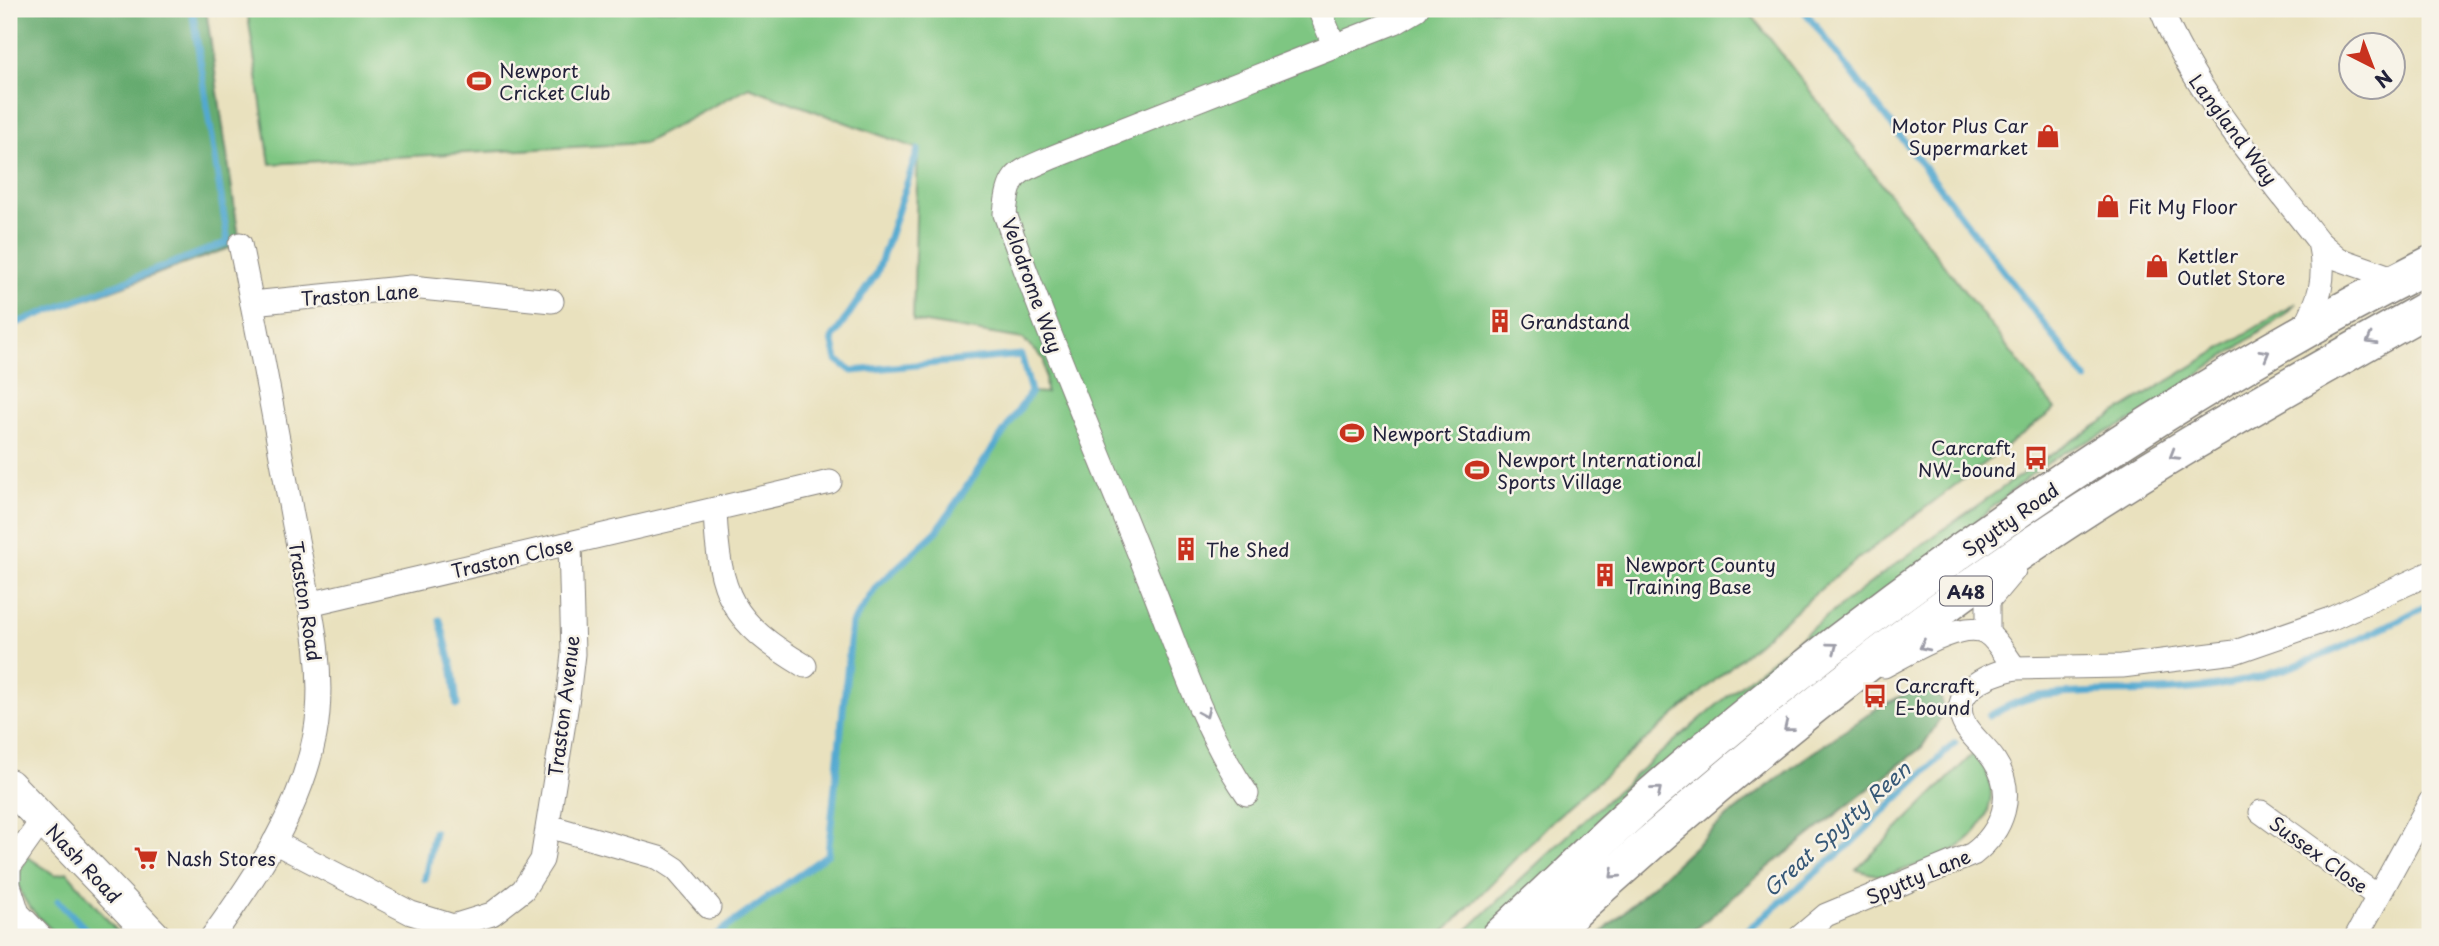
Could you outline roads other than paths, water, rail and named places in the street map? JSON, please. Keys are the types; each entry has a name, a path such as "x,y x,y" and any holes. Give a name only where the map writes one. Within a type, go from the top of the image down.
{"main road":[{"name":"Spytty Road","path":"1499,937 1651,796 1816,659 2093,461 2301,333 2430,264"},
{"name":"Spytty Road","path":"1546,937 1624,865 1828,694 1973,585 2130,482 2430,307"}],"street":[{"path":"1319,9 1334,45"},
{"name":"Velodrome Way","path":"1247,794 1226,759 1178,650 1010,228 1005,214 1007,192 1016,174 1054,157 1395,22 1417,9"},
{"name":"Langland Way","path":"2161,9 2174,42 2199,86 2319,242 2339,259 2399,279"},
{"path":"2301,333 2314,310 2325,269 2319,242"},
{"name":"Traston Road","path":"212,937 274,842 307,769 315,733 318,691 309,604 240,244"},
{"name":"Traston Lane","path":"252,303 411,287 552,301"},
{"name":"Traston Close","path":"309,604 830,482"},
{"path":"2015,668 1988,634 1986,610 1996,588 2049,541 2130,482"},
{"path":"715,511 717,543 729,600 765,642 805,666"},
{"name":"Traston Avenue","path":"274,842 453,932 492,914 523,890 535,876 542,860 573,654 570,544"},
{"name":"Spytty Lane","path":"1800,937 1826,915 1973,854 1987,844 2003,817 2005,785 1993,759 1967,727 1961,715 1967,689 1981,679 2015,668 2122,666 2235,652 2359,607 2430,573"},
{"path":"1828,694 1944,636 1969,629 1988,634"},
{"name":"Nash Road","path":"9,785 155,937"},
{"path":"2356,937 2430,802"},
{"name":"Sussex Close","path":"2261,812 2377,896"},
{"name":"Nash Road","path":"41,937 18,913 9,883 9,867 43,818"},
{"path":"548,826 659,858 676,869 709,907"}],"waterway":[{"path":"9,326 228,242 192,9"},
{"path":"1803,9 2086,379"},
{"path":"713,937 828,854 852,624 877,586 937,531 1031,392 1021,355 852,371 837,360 832,339 877,273 918,150"},
{"name":"Great Spytty Reen","path":"1989,716 2013,704 2039,696 2194,689 2245,680 2326,654 2430,604"},
{"path":"440,620 453,671 457,705"},
{"name":"Great Spytty Reen","path":"1739,937 1851,843 1955,743"},
{"path":"425,879 434,832"},
{"path":"58,901 93,937"}],"place":[{"name":"Newport Cricket Club","path":"479,81"},
{"name":"Motor Plus Car Supermarket","path":"2048,136"},
{"name":"Fit My Floor","path":"2108,206"},
{"name":"Kettler Outlet Store","path":"2157,266"},
{"name":"Grandstand","path":"1500,321"},
{"name":"Newport Stadium","path":"1352,433"},
{"name":"Carcraft, NW-bound","path":"2036,458"},
{"name":"Newport International Sports Village","path":"1477,470"},
{"name":"The Shed","path":"1186,549"},
{"name":"Newport County Training Base","path":"1605,575"},
{"name":"Carcraft, E-bound","path":"1875,696"},
{"name":"Nash Stores","path":"146,858"}]}
